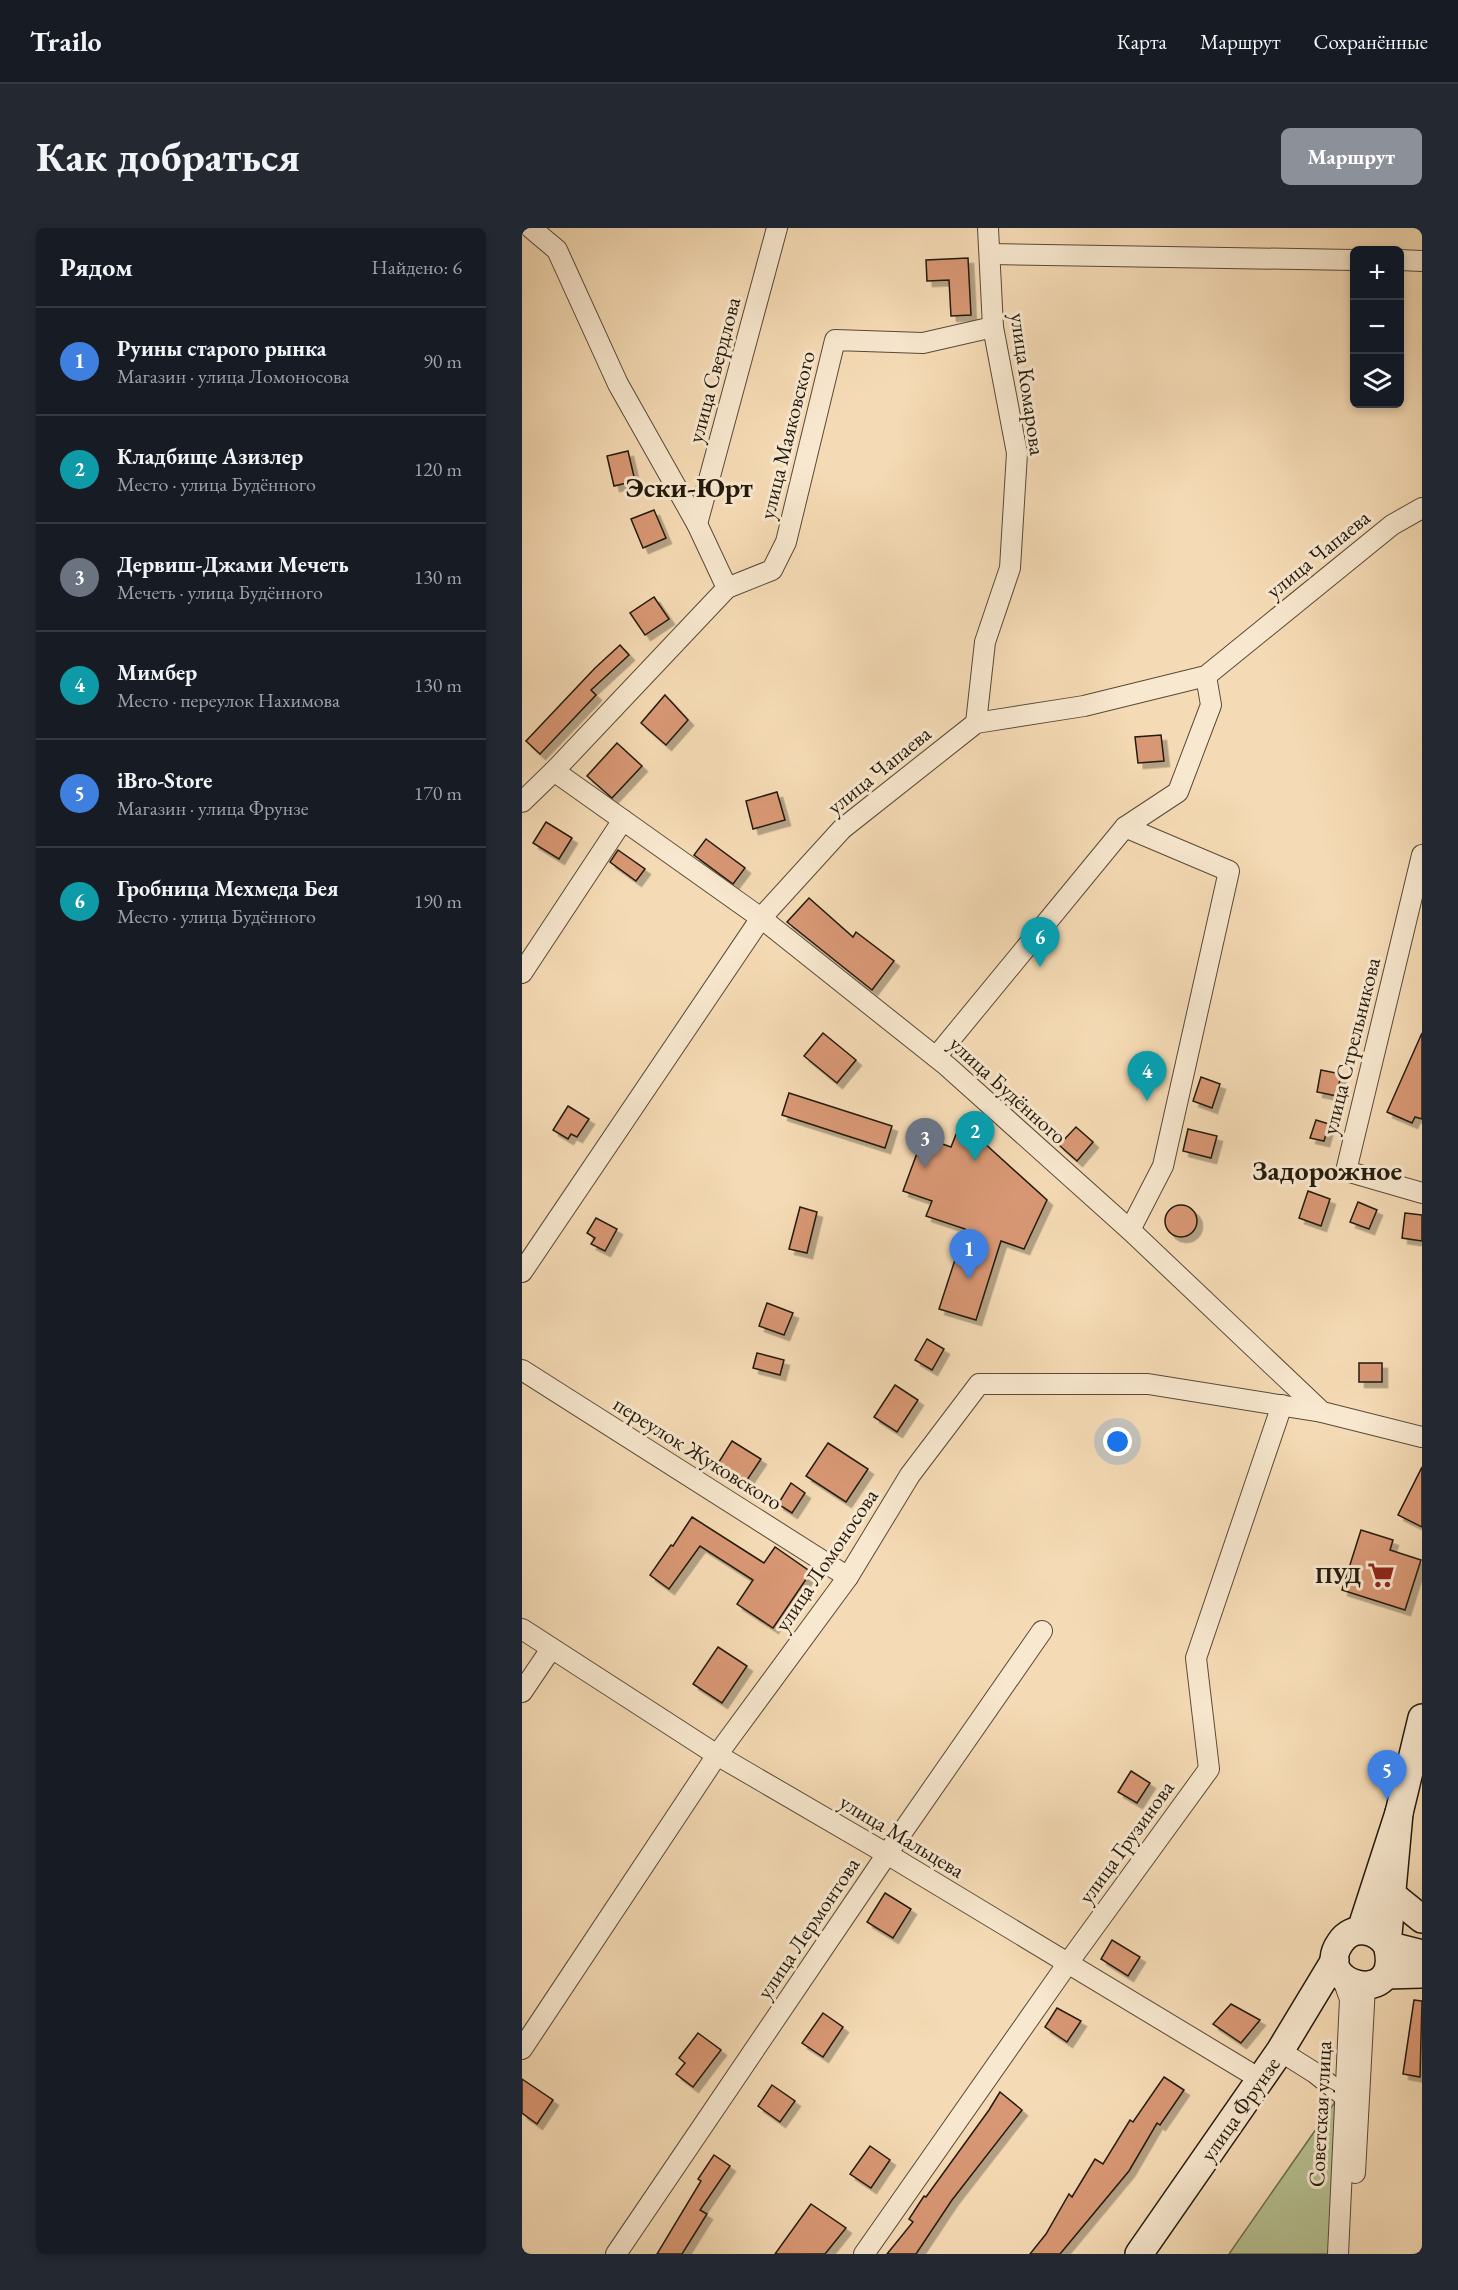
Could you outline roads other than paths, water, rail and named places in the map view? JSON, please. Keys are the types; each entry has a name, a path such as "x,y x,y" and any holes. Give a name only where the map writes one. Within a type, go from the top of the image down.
{"main road":[{"path":"1422,1718 1400,1813 1361,1930 1376,1934 1387,1945 1422,1954"},
{"path":"1356,1976 1391,1958 1387,1945 1400,1813"},
{"path":"1392,1894 1422,1919"},
{"name":"улица Фрунзе","path":"1139,2254 1280,2051 1356,1976 1339,1943 1345,1936 1361,1930"},
{"path":"1356,1976 1422,1974"}],"street":[{"path":"531,228 557,250 618,384 697,524 727,588"},
{"name":"улица Свердлова","path":"697,524 777,228"},
{"name":"улица Комарова","path":"976,723 985,642 1010,568 1017,453 993,327 988,228"},
{"path":"990,254 1350,260"},
{"path":"1404,260 1422,261"},
{"name":"улица Маяковского","path":"522,802 727,588 771,570 786,542 835,340 923,343 993,327"},
{"name":"улица Чапаева","path":"522,1272 761,918 842,829 976,723 1084,706 1206,676 1392,525 1422,508"},
{"path":"936,1057 1125,827 1178,792 1211,705 1206,676"},
{"name":"улица Будённого","path":"554,771 761,918 936,1057 1130,1230 1322,1412 1422,1437"},
{"path":"522,972 623,820"},
{"path":"1125,827 1229,871 1163,1166 1130,1230"},
{"name":"улица Стрельникова","path":"1422,855 1346,1171 1422,1193"},
{"name":"переулок Жуковского","path":"522,1370 848,1577"},
{"name":"улица Ломоносова","path":"522,2049 717,1755 848,1577 910,1475 979,1384 1148,1384 1322,1412"},
{"name":"улица Грузинова","path":"864,2254 1068,1963 1209,1769 1196,1658 1282,1405"},
{"name":"улица Мальцева","path":"522,1629 717,1755 887,1854 1260,2079"},
{"name":"улица Лермонтова","path":"616,2254 887,1854 1042,1631"},
{"path":"522,1692 551,1649"},
{"name":"Советская улица","path":"1338,2254 1352,2102 1350,1999 1356,1976"},
{"path":"1280,2051 1315,2073 1352,2102 1350,2254"}],"place":[{"name":"Гробница Мехмеда Бея","path":"1040,967"},
{"name":"Мимбер","path":"1147,1101"},
{"name":"Кладбище Азизлер","path":"975,1161"},
{"name":"Дервиш-Джами Мечеть","path":"925,1168"},
{"name":"Руины старого рынка","path":"969,1279"},
{"name":"ПУД","path":"1381,1575"},
{"name":"iBro-Store","path":"1387,1800"}],"district":[{"name":"Эски-Юрт","path":"689,487"},
{"name":"Задорожное","path":"1327,1170"}]}
